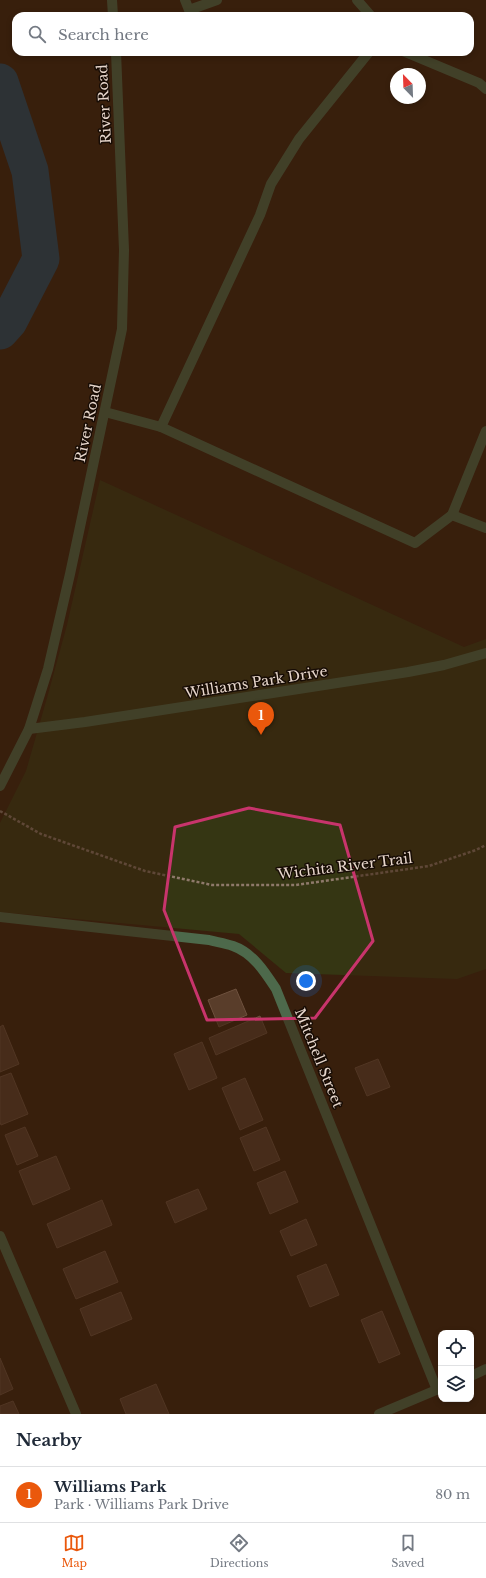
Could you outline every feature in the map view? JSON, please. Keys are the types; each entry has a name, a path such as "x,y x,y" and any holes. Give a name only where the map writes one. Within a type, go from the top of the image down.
{"street":[{"path":"112,0 113,12"},
{"path":"185,0 189,10 217,0"},
{"path":"357,0 368,12"},
{"name":"River Road","path":"0,786 29,729 49,662 70,574 122,329 124,250 116,56"},
{"path":"160,427 260,215 271,184 299,138 366,56"},
{"path":"415,56 479,83 486,89"},
{"path":"105,412 160,427 415,543 452,515 486,431"},
{"path":"452,515 486,528"},
{"name":"Williams Park Drive","path":"29,729 100,720 408,672 444,666 486,653"},
{"name":"Mitchell Street","path":"0,917 208,940 233,946 250,955 264,971 276,989 438,1387"},
{"path":"0,1236 76,1414"},
{"path":"474,1375 486,1369"},
{"path":"379,1414 438,1389"}],"path":[{"name":"Wichita River Trail","path":"0,811 41,834 145,871 212,885 296,885 429,866 476,850 486,845"}],"highlighted area":[{"path":"249,808 340,825 373,941 315,1018 207,1020 164,910 175,827"}],"shaded area":[{"path":"100,480 464,647 486,639 486,969 457,979 286,973 239,934 0,912 0,823 26,771 67,625"}],"building":[{"path":"236,989 247,1015 219,1027 208,1000"},
{"path":"260,1016 267,1033 216,1055 209,1038"},
{"path":"3,1025 19,1064 0,1072 0,1027"},
{"path":"202,1042 217,1078 189,1090 174,1054"},
{"path":"378,1059 390,1087 367,1096 355,1068"},
{"path":"11,1073 28,1114 1,1125 0,1077"},
{"path":"245,1078 263,1120 240,1130 222,1088"},
{"path":"25,1127 38,1156 17,1165 5,1135"},
{"path":"266,1127 280,1160 254,1171 240,1138"},
{"path":"56,1156 70,1189 33,1205 19,1171"},
{"path":"285,1171 298,1202 270,1214 257,1183"},
{"path":"198,1189 207,1209 175,1223 166,1202"},
{"path":"102,1200 112,1225 57,1248 47,1224"},
{"path":"306,1219 317,1245 291,1256 280,1231"},
{"path":"105,1251 118,1282 76,1299 63,1269"},
{"path":"326,1264 339,1295 310,1307 297,1276"},
{"path":"121,1292 132,1319 91,1336 80,1309"},
{"path":"382,1311 400,1354 379,1363 361,1320"},
{"path":"0,1358 13,1389 0,1395"},
{"path":"156,1384 169,1414 126,1414 120,1399"},
{"path":"13,1401 19,1414 0,1414 0,1406"}],"waterway":[{"path":"0,82 30,171 41,259 9,321 0,331"}],"place":[{"name":"Williams Park","path":"261,735"}]}
